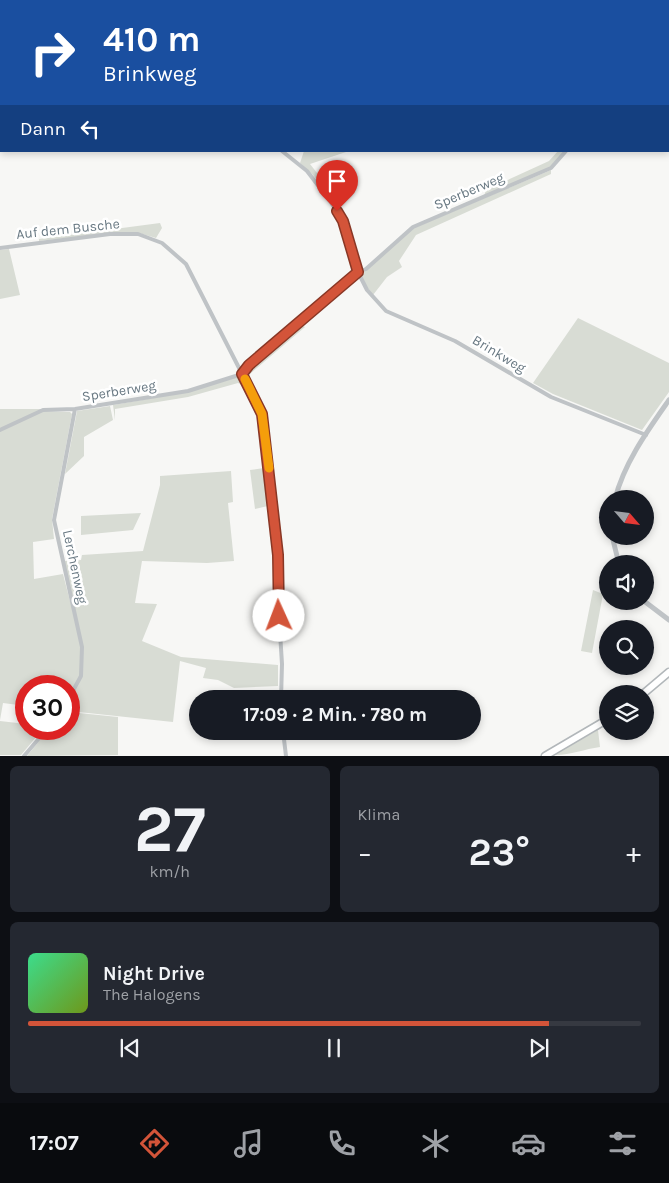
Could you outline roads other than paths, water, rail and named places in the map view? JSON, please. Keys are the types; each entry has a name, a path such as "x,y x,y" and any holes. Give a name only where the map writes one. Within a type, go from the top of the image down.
{"main road":[{"path":"654,685 669,672"},
{"path":"545,756 599,724"}],"street":[{"name":"Brinkweg","path":"283,152 307,171 339,214 343,221 358,272 367,290 386,311 455,341 551,397 646,435"},
{"name":"Sperberweg","path":"358,272 366,269 413,227 551,168 565,152"},
{"name":"Auf dem Busche","path":"0,248 117,234 138,234 162,243 186,264 262,414 278,555 282,690"},
{"path":"242,374 249,365 358,272"},
{"path":"239,366 249,365"},
{"name":"Sperberweg","path":"0,430 43,410 75,409 188,391 242,374"},
{"path":"618,490 621,479 646,435 669,400"},
{"name":"Lerchenweg","path":"75,409 54,520 82,647 80,678"},
{"path":"654,609 669,620"},
{"path":"24,756 38,740"},
{"path":"284,740 286,756"}]}
